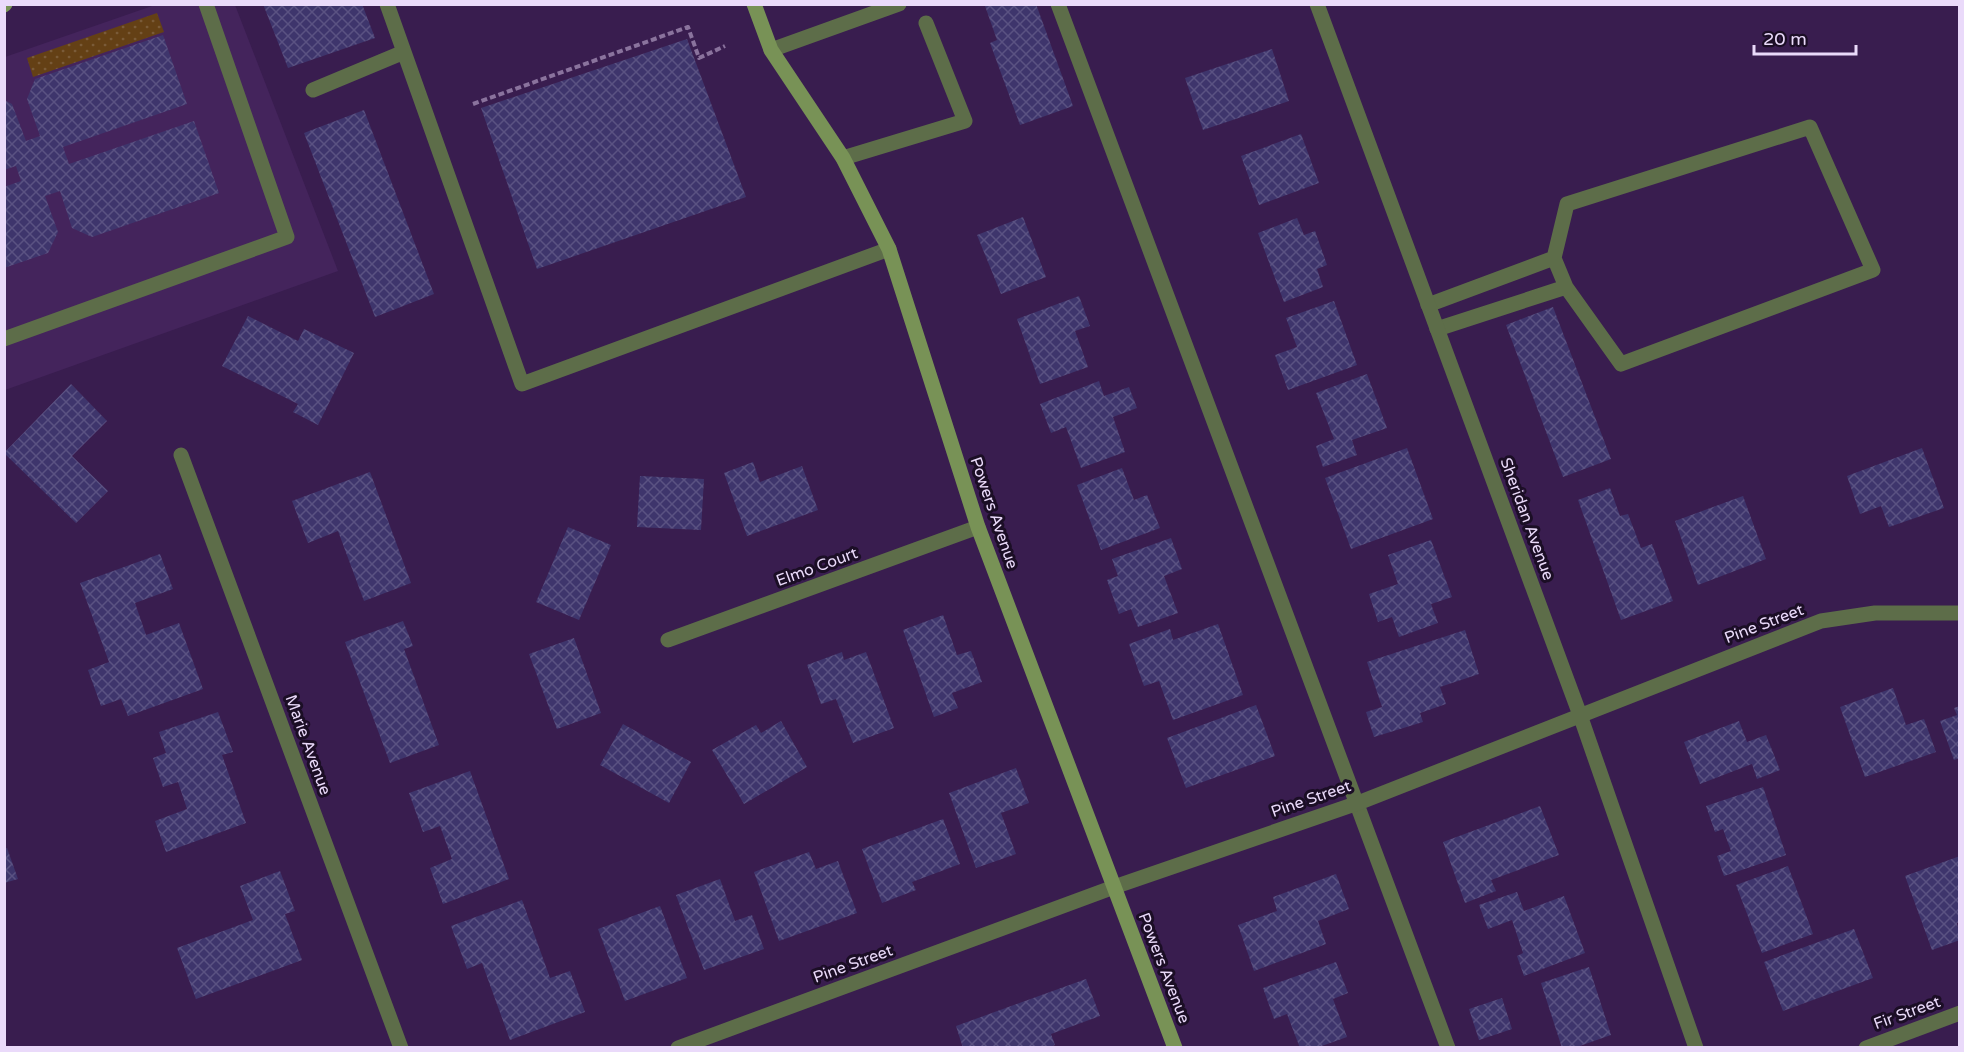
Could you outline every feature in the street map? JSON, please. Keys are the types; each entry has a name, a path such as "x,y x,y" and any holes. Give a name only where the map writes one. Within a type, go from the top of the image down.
{"street":[{"path":"4,339 287,237 206,4"},
{"path":"387,4 522,384 889,249"},
{"name":"Powers Avenue","path":"754,4 771,50 843,158 889,249 978,527 1175,1047"},
{"path":"771,50 899,4"},
{"path":"1058,4 1448,1047"},
{"name":"Sheridan Avenue","path":"1317,4 1580,715 1696,1047"},
{"path":"843,158 965,122 926,23"},
{"path":"313,90 404,52"},
{"path":"1810,127 1873,270 1621,364 1566,287 1554,258 1567,204 1810,127"},
{"path":"1428,305 1554,258"},
{"path":"1437,329 1566,287"},
{"name":"Marie Avenue","path":"181,455 401,1047"},
{"name":"Elmo Court","path":"668,640 978,527"},
{"name":"Pine Street","path":"678,1047 1114,887 1358,802 1821,621 1875,613 1959,613"},
{"name":"Fir Street","path":"1866,1047 1959,1013"}],"path":[{"path":"473,104 688,27 699,58 725,46"}],"shaded area":[{"path":"155,5 235,5 338,271 5,390 5,57"},
{"path":"157,13 164,32 33,77 27,58"}],"building":[{"path":"263,4 362,4 375,38 288,68"},
{"path":"988,4 1036,4 1073,106 1020,125 990,43 997,40 985,6"},
{"path":"163,35 187,104 63,147 69,164 194,121 219,193 92,237 72,228 60,191 45,196 58,232 48,253 4,268 4,187 21,181 16,166 4,170 4,100 12,104 26,141 40,136 27,99 35,79"},
{"path":"687,39 746,197 537,269 481,108"},
{"path":"1272,49 1289,101 1203,130 1185,78"},
{"path":"364,110 434,294 375,317 304,133"},
{"path":"1301,134 1319,183 1259,205 1241,156"},
{"path":"1023,217 1046,277 1001,294 977,235"},
{"path":"1297,218 1304,235 1315,231 1327,265 1317,269 1323,287 1284,302 1258,233"},
{"path":"1079,296 1090,326 1075,331 1088,367 1040,384 1017,319"},
{"path":"1334,301 1357,365 1288,390 1275,355 1297,347 1286,318"},
{"path":"1553,307 1611,459 1563,477 1506,325"},
{"path":"248,316 298,341 304,329 354,353 318,425 293,412 298,404 222,366"},
{"path":"1367,374 1387,428 1352,440 1357,455 1323,467 1316,446 1334,439 1316,393"},
{"path":"1099,381 1104,396 1129,387 1137,408 1113,417 1125,452 1081,468 1066,427 1051,433 1040,404"},
{"path":"71,384 107,421 72,456 108,491 76,523 4,453"},
{"path":"1407,448 1433,519 1351,549 1325,478"},
{"path":"1922,448 1944,508 1889,527 1881,506 1860,514 1847,476"},
{"path":"753,462 760,482 802,466 818,510 747,536 724,473"},
{"path":"1122,468 1134,500 1147,495 1160,528 1101,550 1077,485"},
{"path":"370,472 411,583 364,601 338,531 308,543 292,501"},
{"path":"640,476 704,479 701,530 637,527"},
{"path":"1610,488 1620,516 1628,514 1641,548 1652,544 1673,601 1621,620 1578,500"},
{"path":"1743,496 1766,559 1698,585 1675,521"},
{"path":"568,527 611,545 579,620 536,602"},
{"path":"1171,538 1182,569 1164,576 1178,613 1138,627 1131,609 1119,614 1107,580 1118,576 1112,559"},
{"path":"1431,540 1452,597 1431,604 1438,623 1399,637 1392,617 1378,622 1369,594 1398,584 1388,555"},
{"path":"160,554 173,589 135,603 146,635 179,623 203,689 128,716 121,699 101,706 88,670 109,662 80,583"},
{"path":"943,615 957,655 971,651 982,682 952,693 958,708 934,717 903,630"},
{"path":"403,621 413,646 404,649 439,745 390,763 345,642"},
{"path":"1218,624 1243,695 1173,720 1159,681 1144,686 1129,644 1170,629 1173,640"},
{"path":"1465,630 1479,674 1440,687 1446,704 1420,713 1423,722 1374,737 1366,712 1382,707 1367,662"},
{"path":"574,638 601,713 557,729 529,654"},
{"path":"842,652 844,660 866,652 894,728 853,743 836,699 821,704 807,665"},
{"path":"1893,688 1906,725 1924,719 1936,752 1865,777 1840,707"},
{"path":"1256,705 1275,756 1186,788 1167,738"},
{"path":"1960,706 1960,758 1954,760 1940,721 1957,715 1954,708"},
{"path":"218,712 233,752 222,755 246,823 166,852 155,821 187,809 178,782 163,787 153,758 166,753 159,732"},
{"path":"781,721 807,767 744,804 712,750 756,725 761,733"},
{"path":"1739,721 1747,742 1766,735 1780,770 1757,779 1752,764 1700,784 1684,742"},
{"path":"623,724 691,762 669,803 600,765"},
{"path":"1016,768 1029,803 1001,813 1016,854 976,868 949,793"},
{"path":"470,771 509,879 443,904 430,868 452,859 440,826 423,832 409,793"},
{"path":"1763,787 1786,855 1724,876 1717,856 1731,851 1723,829 1715,832 1706,806"},
{"path":"1540,806 1559,855 1491,880 1496,891 1465,903 1443,842"},
{"path":"943,819 960,864 912,882 916,890 882,903 862,849"},
{"path":"7,848 18,879 4,883 4,849"},
{"path":"809,852 816,869 838,861 857,913 779,941 754,872"},
{"path":"1960,856 1960,922 1957,923 1960,940 1932,950 1905,876"},
{"path":"1788,866 1813,934 1762,953 1736,885"},
{"path":"280,871 295,911 285,914 302,960 196,999 177,948 253,920 240,886"},
{"path":"1336,874 1349,909 1318,921 1326,944 1254,971 1238,925 1277,911 1273,897"},
{"path":"720,879 735,921 752,915 764,949 704,970 676,895"},
{"path":"1517,892 1524,911 1564,896 1585,953 1524,976 1517,956 1523,953 1512,920 1488,929 1479,905"},
{"path":"522,900 550,978 570,971 585,1012 510,1040 482,963 467,969 451,926"},
{"path":"660,906 687,978 625,1001 598,929"},
{"path":"1854,929 1873,978 1783,1011 1764,962"},
{"path":"1336,962 1348,993 1333,999 1347,1037 1316,1048 1300,1048 1287,1014 1274,1019 1263,988"},
{"path":"1589,967 1611,1035 1574,1048 1562,1048 1541,983"},
{"path":"1086,979 1100,1016 1051,1034 1055,1045 1048,1048 963,1048 956,1026"},
{"path":"1502,998 1512,1029 1479,1040 1469,1009"}]}
